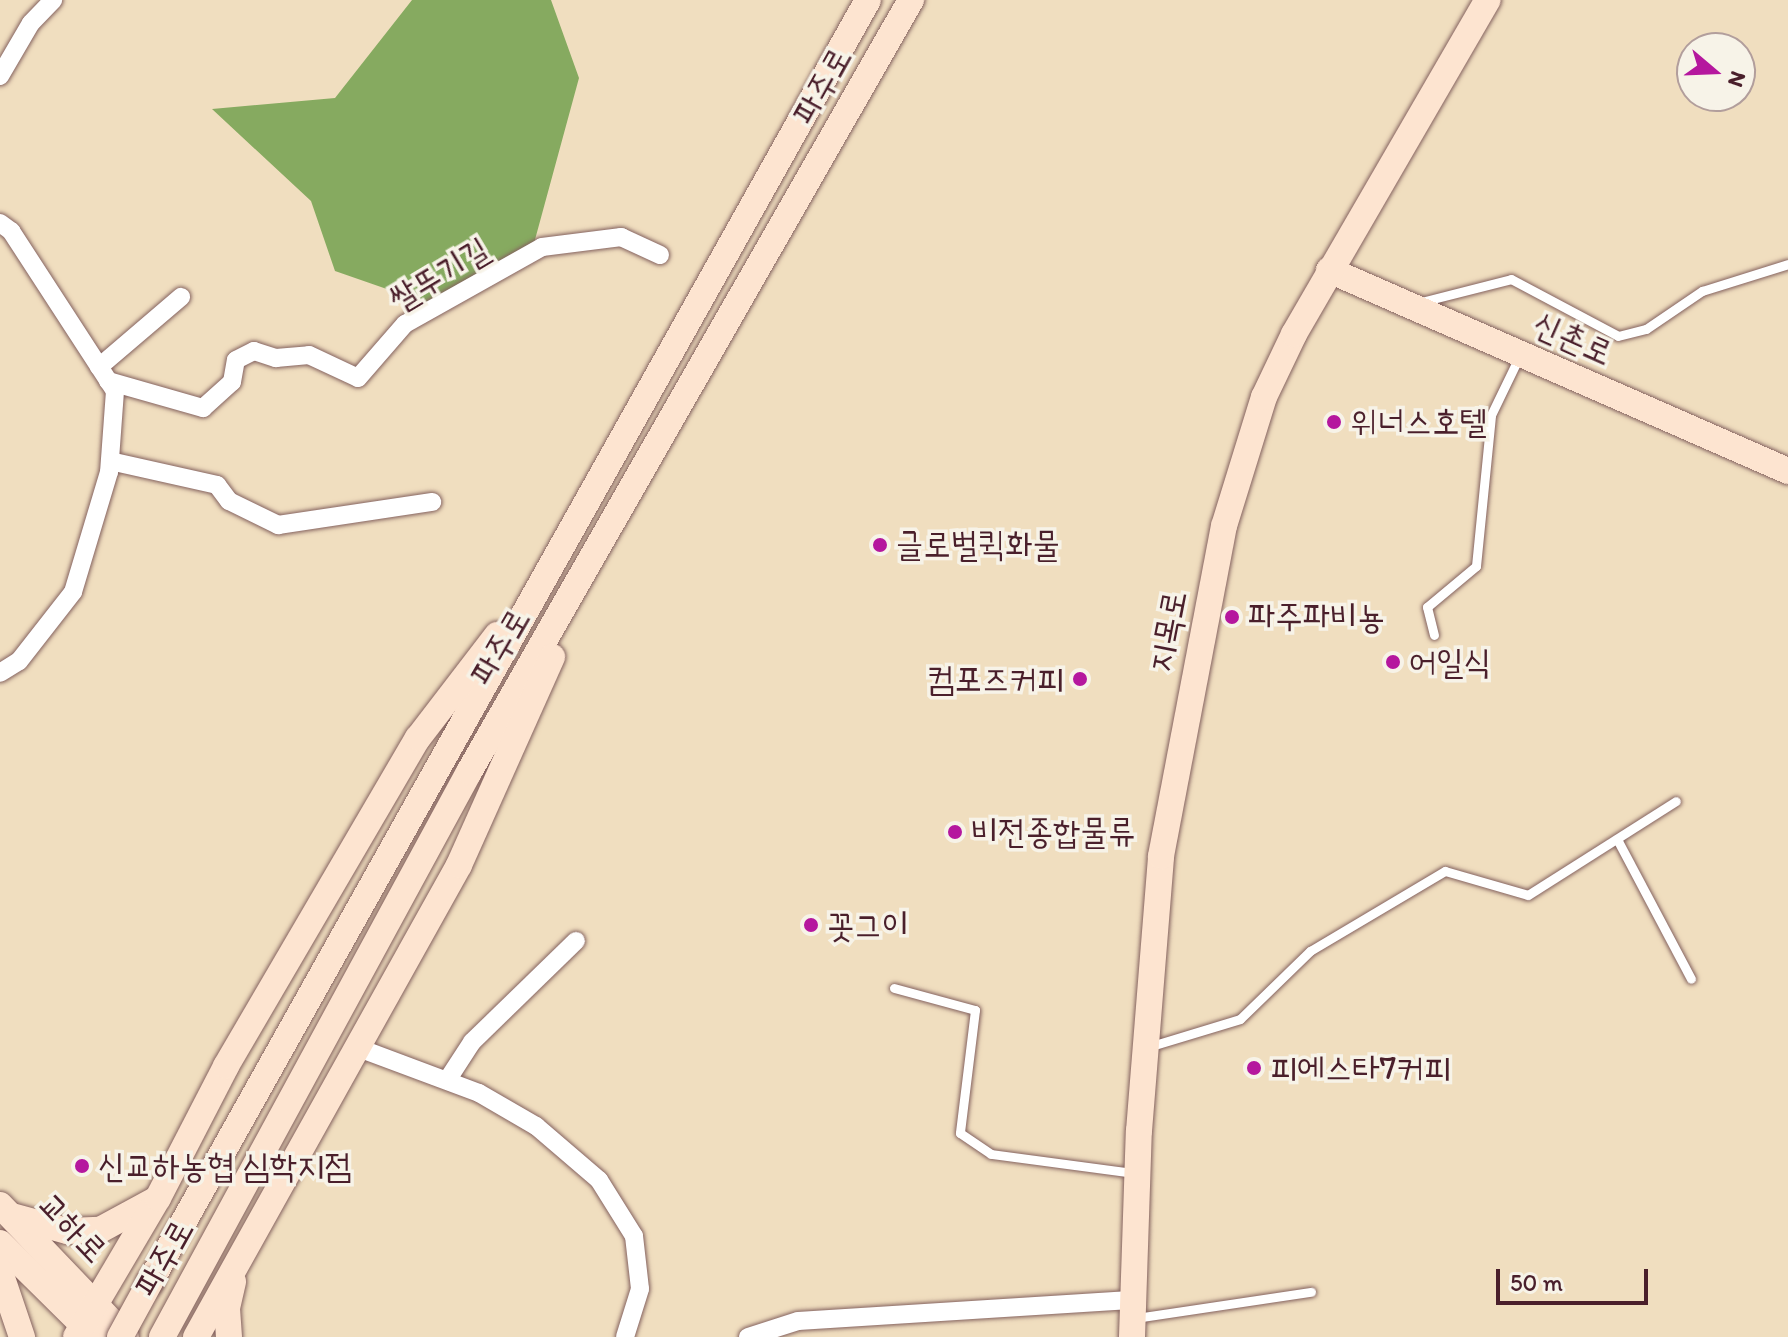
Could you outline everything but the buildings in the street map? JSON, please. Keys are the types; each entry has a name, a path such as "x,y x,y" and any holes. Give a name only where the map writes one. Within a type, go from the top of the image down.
{"main road":[{"name":"파주로","path":"120,1337 868,0"},
{"name":"파주로","path":"162,1337 469,772 911,0"},
{"name":"지목로","path":"1131,1319 1144,1048 1161,856 1224,526 1264,397 1329,270 1488,0"},
{"name":"신촌로","path":"1329,270 1788,471"},
{"path":"196,1337 493,796 592,560"},
{"path":"87,1325 158,1198 226,1066 418,738 552,562"},
{"path":"6,1210 67,1231 100,1230 158,1198"},
{"name":"교하로","path":"6,1210 87,1325"},
{"name":"교하로","path":"0,1243 87,1325 126,1337"},
{"path":"229,1337 227,1308 242,1249"},
{"path":"0,1272 22,1337"}],"street":[{"path":"0,76 31,23 53,0"},
{"path":"0,223 11,231 115,391 110,461 73,592 19,661 0,673"},
{"name":"쌀뚜기길","path":"104,374 203,408 232,382 236,360 254,351 276,358 309,355 358,378 405,324 542,247 621,237 660,255"},
{"path":"104,374 181,297"},
{"path":"110,461 217,485 229,501 278,525 432,502"},
{"path":"448,1079 472,1042 576,941"},
{"path":"356,1047 448,1079 536,1126 599,1180 634,1236 640,1289 625,1337"},
{"path":"748,1337 800,1329 1131,1319"}],"lane":[{"path":"1409,305 1511,279 1618,336 1646,329 1702,291 1788,264"},
{"path":"1434,635 1427,607 1476,566 1491,415 1521,354"},
{"path":"1144,1048 1240,1019 1310,951 1445,871 1528,895 1676,801"},
{"path":"1617,839 1691,979"},
{"path":"894,988 975,1010 960,1133 991,1154 1137,1173"},
{"path":"1131,1319 1311,1292"}],"green space":[{"path":"412,0 551,0 579,78 533,247 427,303 335,271 311,201 212,109 335,98"}],"place":[{"name":"위너스호텔","path":"1334,422"},
{"name":"글로벌퀵화물","path":"880,545"},
{"name":"파주파비뇽","path":"1232,617"},
{"name":"어일식","path":"1393,662"},
{"name":"컴포즈커피","path":"1080,679"},
{"name":"비전종합물류","path":"955,832"},
{"name":"꼿그이","path":"811,925"},
{"name":"피에스타7커피","path":"1254,1068"},
{"name":"신교하농협 심학지점","path":"82,1166"}]}
